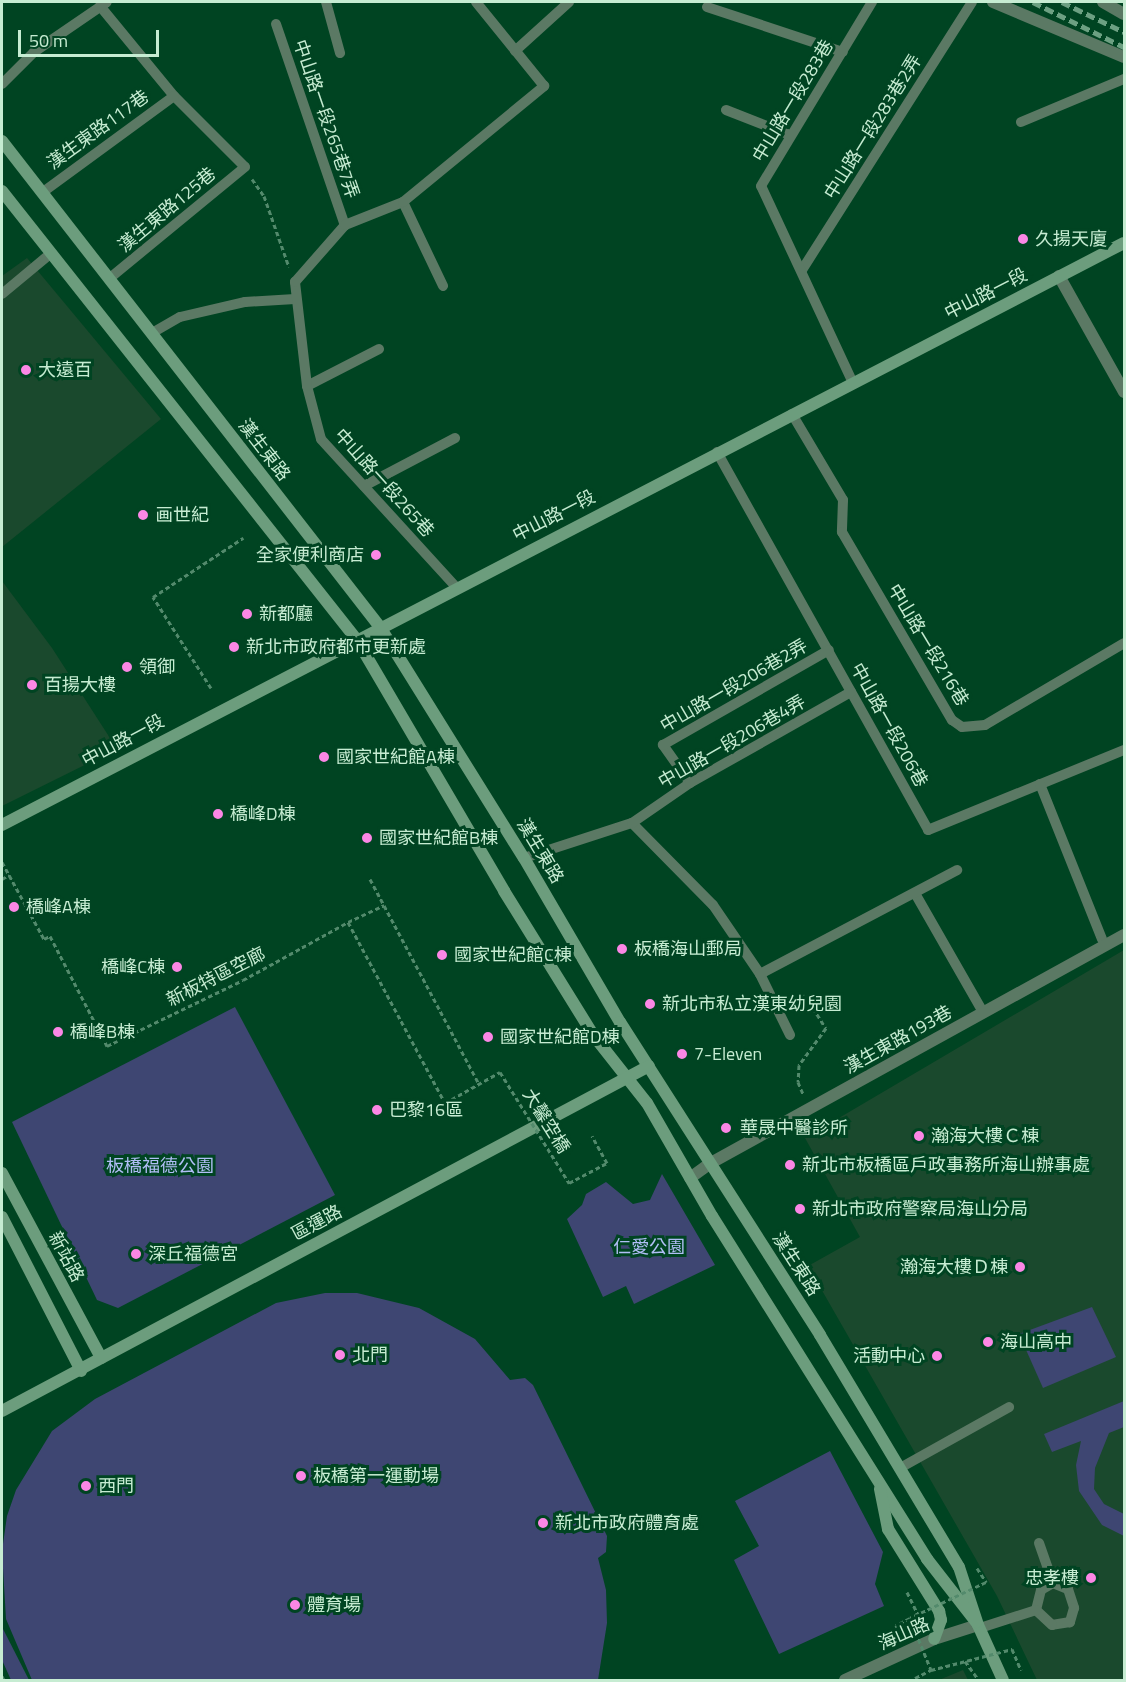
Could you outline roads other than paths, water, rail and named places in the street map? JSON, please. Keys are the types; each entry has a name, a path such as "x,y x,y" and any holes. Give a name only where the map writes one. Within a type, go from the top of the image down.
{"street":[{"path":"993,2 1125,57"},
{"path":"1103,2 1125,14"},
{"name":"漢生東路","path":"2,141 380,627 524,858 648,1066 900,1468 959,1567 979,1627 1003,1680"},
{"name":"漢生東路","path":"2,191 357,640 504,891 594,1036 628,1079 952,1595 979,1627"},
{"name":"中山路一段","path":"2,825 456,587 1125,243"},
{"path":"1059,276 1125,392"},
{"name":"漢生東路193巷","path":"690,1178 710,1164 982,1012 1125,935"},
{"name":"區運路","path":"2,1411 628,1079 648,1066"},
{"name":"新站路","path":"2,1173 101,1358"},
{"path":"2,1217 81,1371"},
{"name":"漢生東路","path":"879,1482 888,1529 939,1611 941,1620 934,1639"},
{"name":"海山路","path":"845,1680 934,1639 979,1627"}],"lane":[{"path":"326,2 340,53"},
{"path":"345,225 404,202 544,86 476,2"},
{"path":"515,51 569,2"},
{"name":"中山路一段283巷","path":"852,383 802,270 761,186 872,2"},
{"name":"中山路一段283巷2弄","path":"802,270 972,2"},
{"path":"2,84 34,52 103,4 174,96"},
{"path":"707,7 843,52"},
{"name":"中山路一段265巷7弄","path":"276,24 345,225"},
{"path":"1020,122 1125,79"},
{"name":"漢生東路125巷","path":"110,278 244,167 174,96"},
{"name":"漢生東路117巷","path":"42,192 174,96"},
{"path":"726,110 790,135"},
{"path":"404,202 443,286"},
{"name":"中山路一段265巷","path":"345,225 295,282 295,299 307,386 321,439 456,587"},
{"path":"2,294 50,254"},
{"path":"152,333 190,314 244,302 295,299"},
{"path":"307,386 379,349"},
{"name":"中山路一段216巷","path":"792,414 843,500 842,532 952,720 962,727 985,725 1125,643"},
{"path":"364,486 455,438"},
{"name":"中山路一段206巷","path":"717,452 928,830 1125,750"},
{"name":"中山路一段206巷2弄","path":"690,783 663,745 829,650"},
{"name":"中山路一段206巷4弄","path":"524,858 632,823 690,783 851,692"},
{"path":"1040,784 1102,939"},
{"path":"632,823 713,905 760,974 790,1035"},
{"path":"760,974 916,895 957,870"},
{"path":"916,895 982,1012"},
{"path":"900,1468 1009,1407"},
{"path":"1036,1610 1052,1625 1070,1622 1074,1608 1068,1589 1053,1583 1039,1542"},
{"path":"1036,1610 1041,1590 1053,1583"},
{"path":"979,1627 1036,1610"}],"railway":[{"path":"1033,2 1124,47"},
{"path":"1062,2 1124,32"}],"place":[{"name":"久揚天廈","path":"1023,239"},
{"name":"大遠百","path":"26,370"},
{"name":"画世紀","path":"143,515"},
{"name":"全家便利商店","path":"376,555"},
{"name":"新都廳","path":"247,614"},
{"name":"新北市政府都市更新處","path":"234,647"},
{"name":"領御","path":"127,667"},
{"name":"百揚大樓","path":"32,685"},
{"name":"國家世紀館A棟","path":"324,757"},
{"name":"橋峰D棟","path":"218,814"},
{"name":"國家世紀館B棟","path":"367,838"},
{"name":"橋峰A棟","path":"14,907"},
{"name":"板橋海山郵局","path":"622,949"},
{"name":"國家世紀館C棟","path":"442,955"},
{"name":"橋峰C棟","path":"177,967"},
{"name":"新北市私立漢東幼兒園","path":"650,1004"},
{"name":"橋峰B棟","path":"58,1032"},
{"name":"國家世紀館D棟","path":"488,1037"},
{"name":"7-Eleven","path":"682,1054"},
{"name":"巴黎16區","path":"377,1110"},
{"name":"華晟中醫診所","path":"726,1128"},
{"name":"瀚海大樓Ｃ棟","path":"919,1136"},
{"name":"新北市板橋區戶政事務所海山辦事處","path":"790,1165"},
{"name":"新北市政府警察局海山分局","path":"800,1209"},
{"name":"深丘福德宮","path":"136,1254"},
{"name":"瀚海大樓Ｄ棟","path":"1020,1267"},
{"name":"海山高中","path":"988,1342"},
{"name":"北門","path":"340,1355"},
{"name":"活動中心","path":"937,1356"},
{"name":"板橋第一運動場","path":"301,1476"},
{"name":"西門","path":"86,1486"},
{"name":"新北市政府體育處","path":"543,1523"},
{"name":"忠孝樓","path":"1091,1578"},
{"name":"體育場","path":"295,1605"}],"park label":[{"name":"板橋福德公園","path":"160,1166"},
{"name":"仁愛公園","path":"649,1247"}]}
